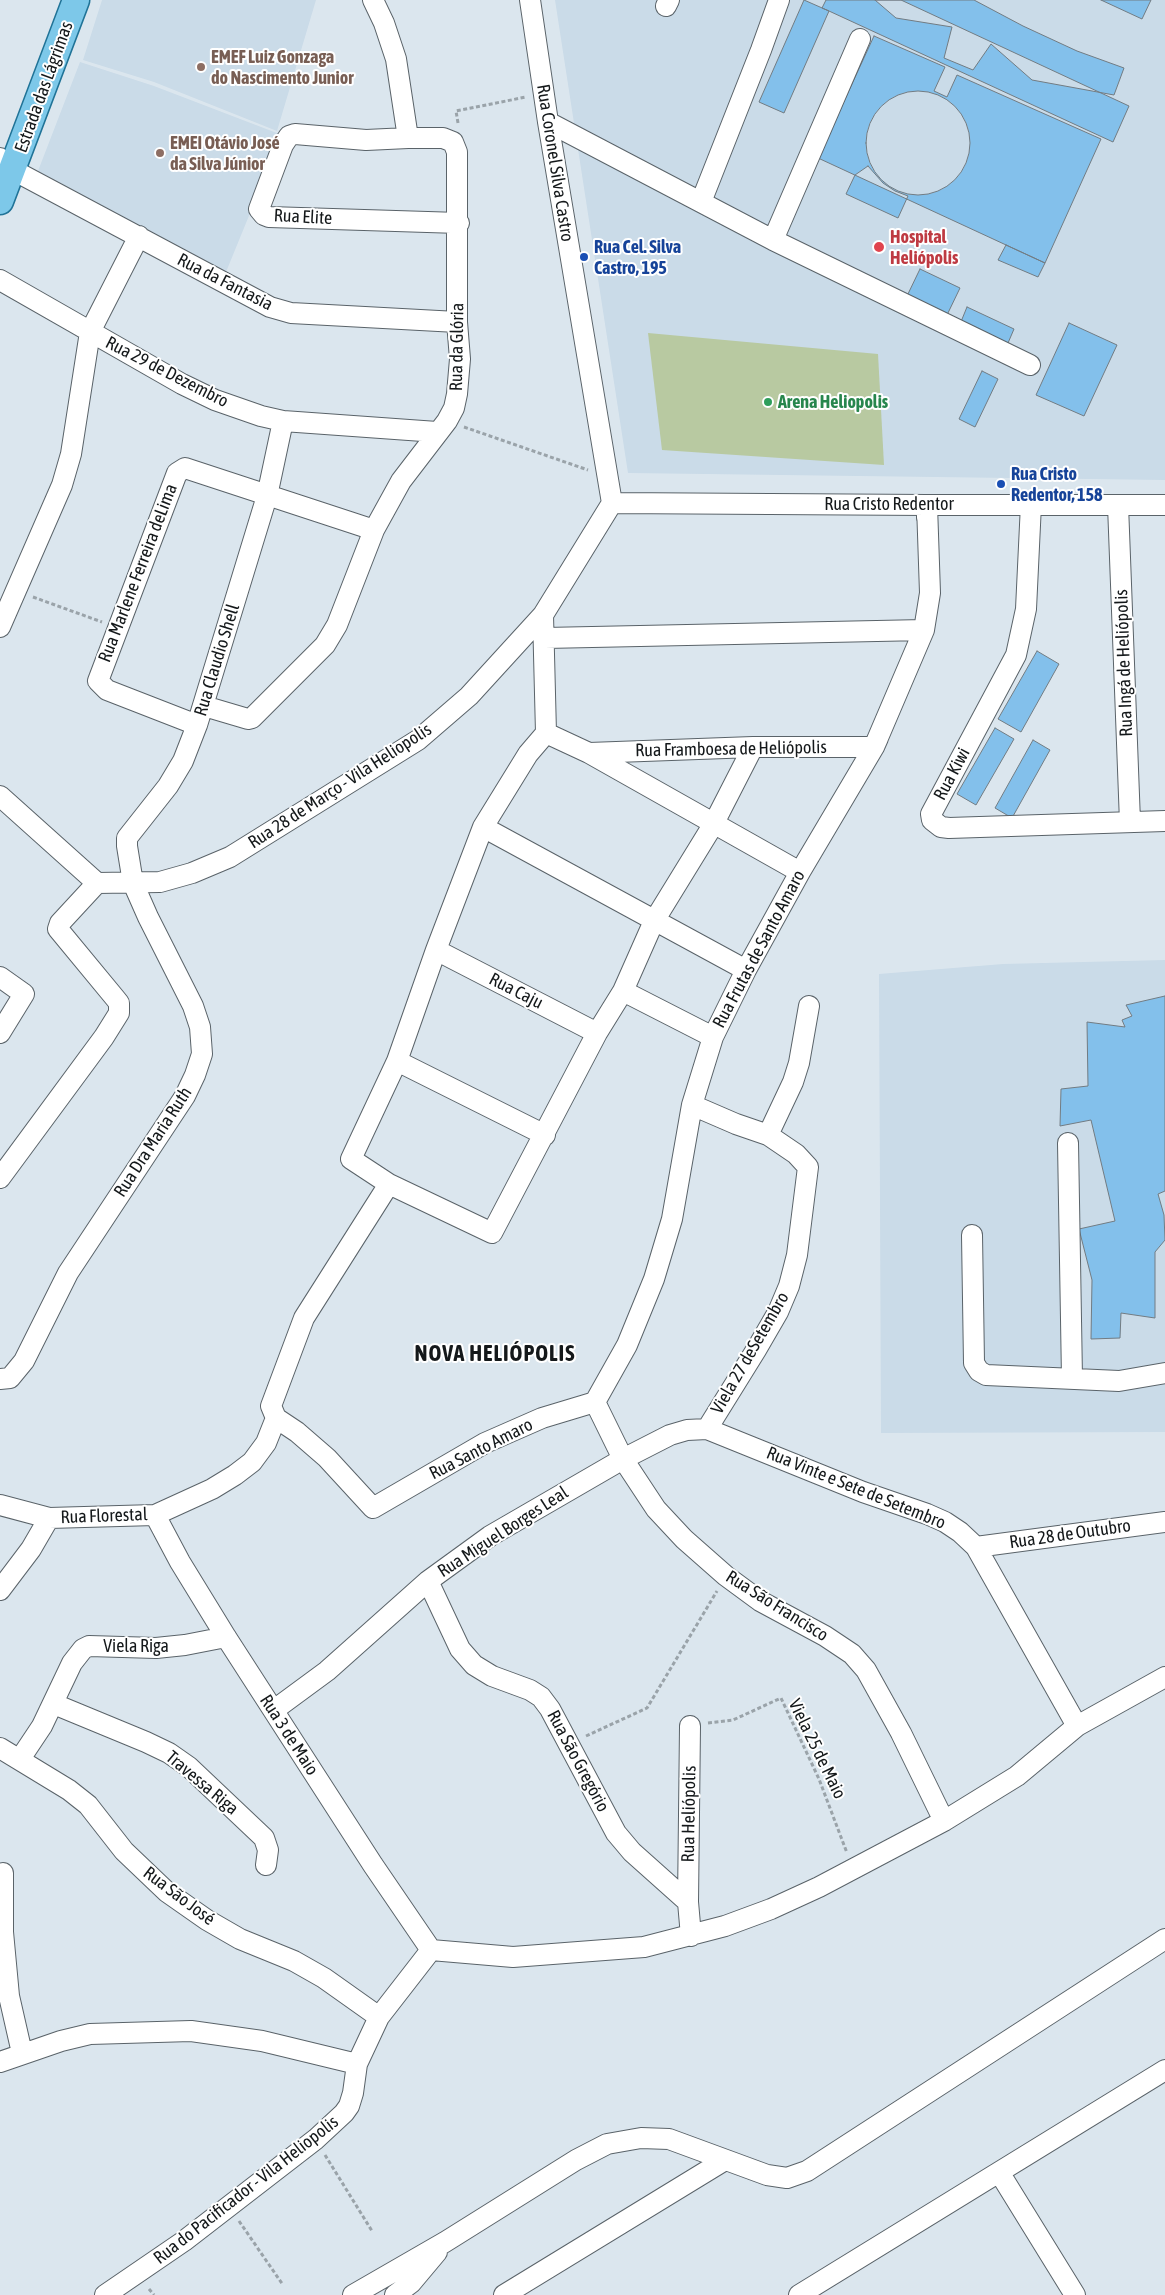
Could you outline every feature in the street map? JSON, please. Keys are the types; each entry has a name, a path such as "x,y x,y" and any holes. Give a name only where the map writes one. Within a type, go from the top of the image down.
{"main road":[{"name":"Estrada das Lágrimas","path":"0,201 7,164 76,0"}],"street":[{"path":"372,0 384,23 396,59 408,138 448,139"},
{"name":"Rua Coronel Silva Castro","path":"530,0 543,93 612,503"},
{"path":"701,202 779,0"},
{"path":"773,240 860,39"},
{"path":"548,122 773,240 1030,365"},
{"name":"Rua Elite","path":"408,138 366,140 295,134 289,136 259,209 264,215 269,217 459,223"},
{"name":"Rua da Glória","path":"204,706 248,719 252,718 325,645 338,625 374,530 401,481 454,408 458,394 460,359 457,322 458,152 453,142 448,139"},
{"name":"Rua da Fantasia","path":"7,164 270,307 291,313 457,322"},
{"path":"0,627 62,485 71,454 90,332 139,236"},
{"name":"Rua 29 de Dezembro","path":"0,280 182,384 215,400 261,416 283,421 442,426"},
{"name":"Rua Claudio Shell","path":"133,883 127,838 168,786 183,761 197,725 267,496 283,421"},
{"name":"Rua Marlene Ferreira deLima","path":"197,725 107,690 100,684 99,678 177,473 185,468 374,530"},
{"name":"Rua Cristo Redentor","path":"612,503 1165,505"},
{"name":"Rua 28 de Março - Vila Heliopolis","path":"96,883 160,882 192,873 230,857 418,740 469,696 544,615 612,503"},
{"name":"Rua Kiwi","path":"1031,504 1026,608 1016,655 931,814 932,820 941,827 949,828 1165,821"},
{"path":"545,638 924,630 930,593 927,505"},
{"name":"Rua Ingá de Heliópolis","path":"1118,505 1130,822"},
{"path":"544,615 546,732 528,754 484,827 436,950 397,1061 351,1159 389,1184 492,1233 598,1033 623,991 654,921 713,825 753,747"},
{"name":"Rua Frutas de Santo Amaro","path":"595,1402 626,1345 654,1279 672,1219 692,1105 713,1036 746,970 800,872 874,747 924,630"},
{"path":"546,732 588,753 713,825 800,872"},
{"name":"Rua Framboesa de Heliópolis","path":"588,753 753,747 874,747"},
{"path":"0,796 96,883 60,923 58,929 115,998 119,1013 104,1037 0,1178"},
{"path":"484,827 746,970"},
{"name":"Rua Dra Maria Ruth","path":"0,1379 14,1375 24,1361 68,1273 185,1096 202,1054 200,1027 193,1006 133,883"},
{"name":"Rua Caju","path":"436,950 598,1033"},
{"path":"0,977 24,994 0,1033"},
{"path":"623,991 713,1036"},
{"path":"692,1105 736,1124 768,1135 794,1082 809,1006"},
{"path":"397,1061 545,1135"},
{"name":"Viela 27 deSetembro","path":"707,1428 778,1312 789,1286 797,1255 808,1167 796,1154 768,1135"},
{"path":"1068,1143 1072,1378"},
{"name":"Rua Florestal","path":"0,1505 49,1518 155,1515 212,1489 252,1462 266,1443 304,1318 389,1184"},
{"path":"972,1235 974,1363 979,1370 986,1375 1119,1381 1165,1373"},
{"name":"Rua São Francisco","path":"595,1402 623,1459 656,1509 684,1538 726,1576 760,1600 825,1636 852,1654 874,1684 944,1821"},
{"name":"Rua Santo Amaro","path":"274,1412 326,1458 373,1508 485,1443 542,1418 595,1402"},
{"name":"Rua Miguel Borges Leal","path":"274,1710 327,1670 428,1581 490,1536 623,1459 670,1435 688,1430 707,1428"},
{"name":"Rua Vinte e Sete de Setembro","path":"707,1428 863,1492 927,1514 945,1522 960,1532 976,1547 1077,1726"},
{"name":"Rua 3 de Maio","path":"155,1515 180,1562 226,1637 378,1873 430,1950"},
{"path":"0,1590 31,1549 49,1518"},
{"name":"Rua 28 de Outubro","path":"976,1547 1165,1522"},
{"name":"Rua São Gregório","path":"428,1581 460,1649 474,1665 492,1676 541,1696 550,1709 616,1833 632,1852 688,1902"},
{"name":"Viela Riga","path":"20,1759 54,1704 72,1663 83,1649 90,1646 156,1648 185,1645 226,1637"},
{"path":"430,1950 522,1956 644,1947 691,1936 771,1909 852,1870 944,1821 1017,1776 1077,1726 1165,1677"},
{"name":"Travessa Riga","path":"54,1704 146,1742 169,1753 189,1767 264,1838 268,1850 266,1865"},
{"name":"Rua Heliópolis","path":"688,1902 690,1726"},
{"name":"Rua São José","path":"0,1748 69,1790 88,1805 124,1851 167,1892 207,1920 240,1939 294,1961 324,1978 379,2017"},
{"path":"3,1873 3,1932 9,1996 22,2053"},
{"path":"688,1902 691,1936"},
{"path":"353,2295 445,2242 576,2160 607,2144 641,2138 669,2139 767,2175 787,2178 806,2172 1165,1939"},
{"name":"Rua do Pacificador - Vila Heliopolis","path":"105,2295 184,2241 316,2139 344,2113 349,2106 353,2094 357,2064 379,2017 430,1950"},
{"path":"0,2062 22,2053 90,2034 191,2031 262,2041 357,2064"},
{"path":"799,2295 1165,2070"},
{"path":"504,2295 725,2160"},
{"path":"999,2172 1075,2295"},
{"path":"395,2295 411,2283 445,2242"}],"path":[{"path":"448,139 460,128 456,111 543,93"},
{"path":"442,426 608,478"},
{"path":"16,591 118,628"},
{"path":"569,1744 647,1708 726,1576"},
{"name":"Viela 25 de Maio","path":"690,1726 733,1720 781,1698 819,1779 852,1870"},
{"path":"316,2139 372,2231"},
{"path":"228,2206 283,2285"}],"shaded area":[{"name":"EMEF Luiz Gonzaga do Nascimento Junior","path":"102,0 316,0 277,131 154,82 83,60"},
{"name":"Hospital Heliópolis","path":"555,0 1165,0 1165,480 628,473"},
{"name":"EMEI Otávio José da Silva Júnior","path":"80,62 154,86 282,135 226,272 38,171"},
{"path":"1165,960 1165,1432 881,1433 879,974 1003,964"}],"green space":[{"name":"Arena Heliopolis","path":"648,333 878,354 884,465 662,450"}],"building":[{"path":"804,0 829,11 784,113 759,102"},
{"path":"826,0 901,0 1129,106 1113,142 822,8"},
{"path":"875,0 974,0 1023,26 1077,51 1124,68 1114,95 1032,80 991,44 973,70 944,58 952,27 896,18"},
{"path":"1101,0 1151,0 1142,19"},
{"path":"874,36 945,67 934,91 947,97 957,75 1101,139 1045,263 818,158"},
{"path":"918,91 938,95 947,99 955,106 962,114 966,123 970,143 966,163 962,172 955,180 947,187 938,191 918,195 898,191 889,187 881,180 874,172 870,163 866,143 870,123 874,114 881,106 889,99 898,95"},
{"path":"868,166 883,183 895,191 908,196 898,218 846,194 855,175"},
{"path":"1006,245 1045,263 1038,277 998,260"},
{"path":"920,269 960,288 947,315 907,296"},
{"path":"967,307 1014,329 1005,350 958,329"},
{"path":"1069,323 1117,345 1084,416 1036,395"},
{"path":"982,371 998,379 975,427 959,419"},
{"path":"1037,651 1059,664 1021,732 998,719"},
{"path":"995,728 1014,739 976,805 957,794"},
{"path":"1033,740 1050,750 1012,818 995,808"},
{"path":"1165,996 1165,1191 1158,1194 1164,1215 1165,1240 1155,1252 1155,1318 1121,1313 1120,1338 1091,1339 1092,1280 1079,1229 1115,1221 1091,1120 1060,1126 1061,1089 1088,1086 1087,1022 1125,1027 1122,1020 1132,1016 1126,1005"}],"place":[{"name":"EMEF Luiz Gonzaga do Nascimento Junior","path":"201,67"},
{"name":"EMEI Otávio José da Silva Júnior","path":"160,153"},
{"name":"Hospital Heliópolis","path":"879,247"},
{"name":"Rua Cel. Silva Castro, 195","path":"584,257"},
{"name":"Arena Heliopolis","path":"768,402"},
{"name":"Rua Cristo Redentor, 158","path":"1001,484"}],"district":[{"name":"NOVA HELIÓPOLIS","path":"495,1354"}]}
